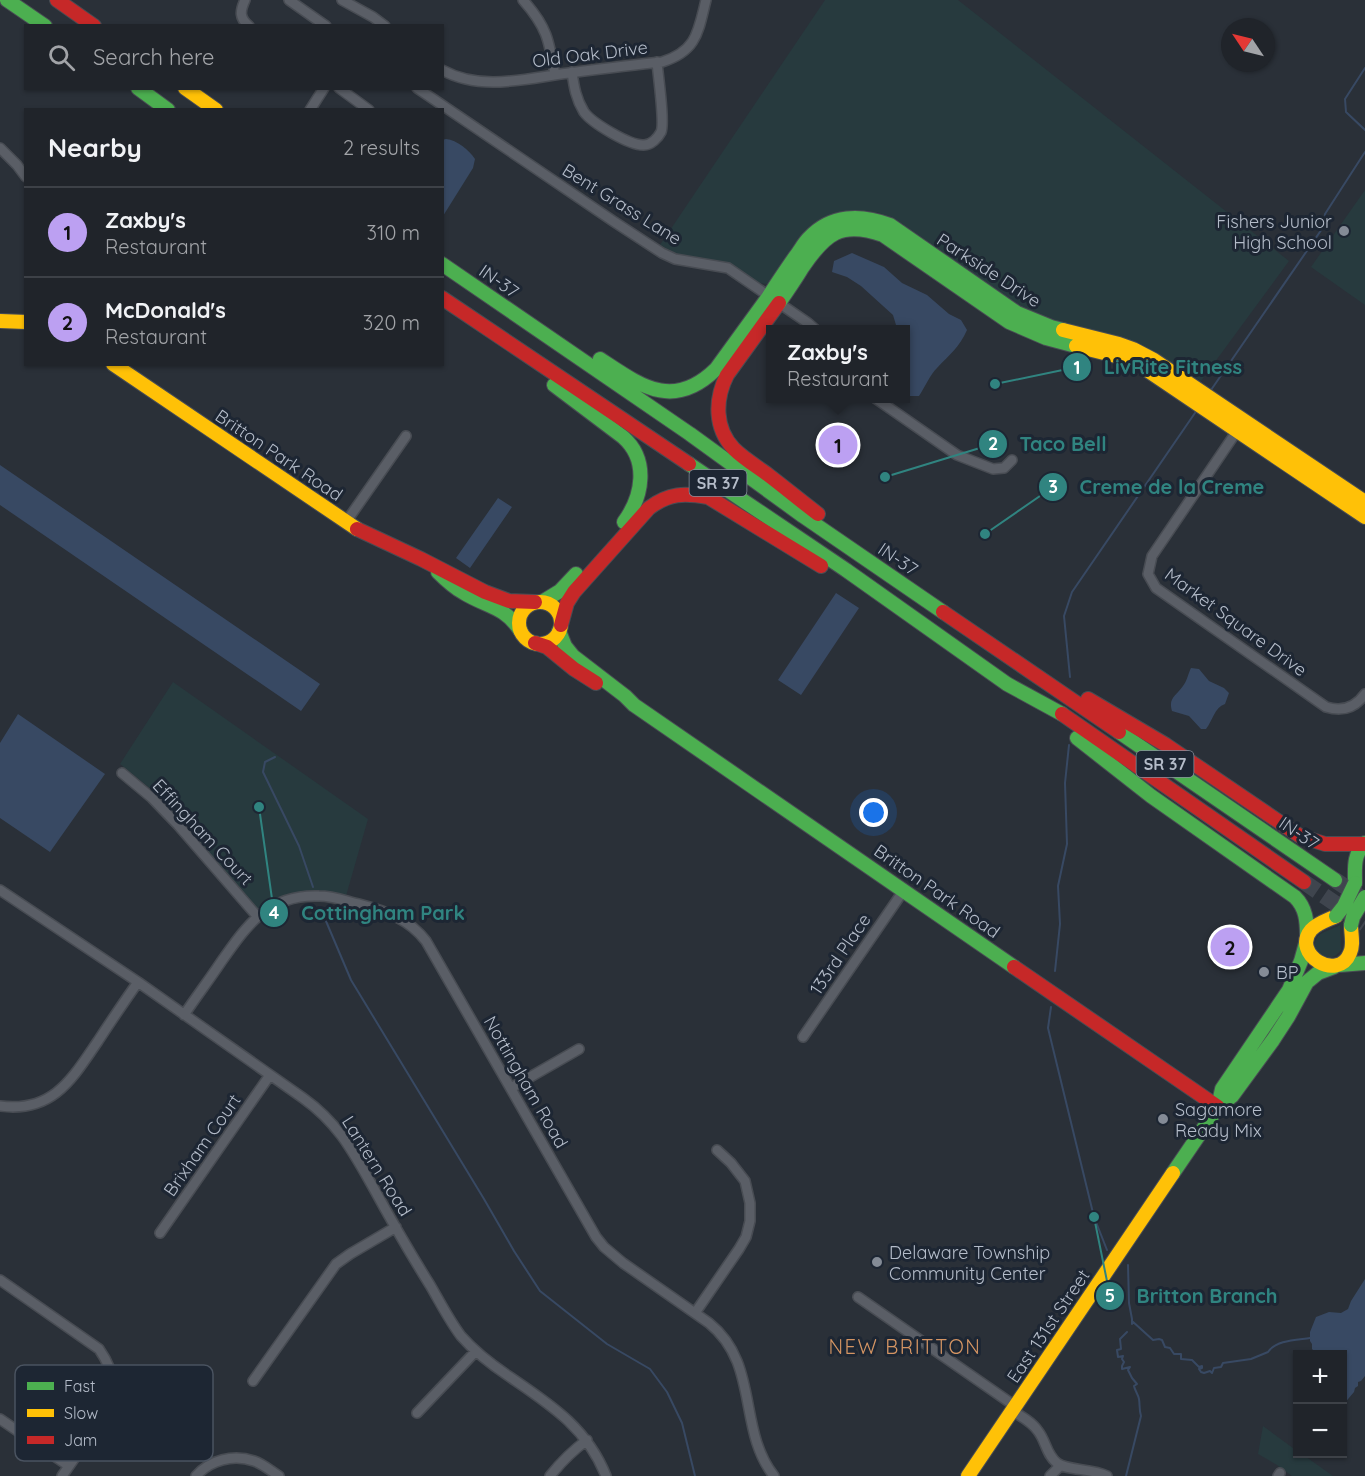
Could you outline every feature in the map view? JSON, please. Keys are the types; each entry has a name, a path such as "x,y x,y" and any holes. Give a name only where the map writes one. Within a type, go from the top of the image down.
{"main road":[{"path":"7,0 42,24"},
{"path":"57,0 91,24"},
{"path":"141,90 165,108"},
{"path":"188,90 213,108"},
{"name":"Parkside Drive","path":"774,299 808,239 822,227 846,223 853,216 877,219 890,225 1017,313 1050,327 1133,349 1154,360 1207,403 1365,502"},
{"name":"IN-37","path":"444,265 690,434 803,516 1335,880"},
{"path":"486,293 517,308 642,385 664,391 689,388 712,374 774,299"},
{"name":"IN-37","path":"444,299 846,570 1007,684 1058,712 1304,882"},
{"path":"774,299 722,386 718,409 724,435 734,449 889,566 911,590"},
{"path":"0,321 24,322"},
{"path":"477,322 626,440 636,455 640,468 640,490 631,514 565,586 554,595 528,605 523,610 519,623 524,636 535,643 542,644 555,638 567,603 574,592 649,508 667,497 689,494 708,497 718,502 955,648"},
{"name":"Britton Park Road","path":"116,366 365,533 503,599 514,602 538,602"},
{"name":"Parkside Drive","path":"1240,425 1365,517"},
{"name":"Britton Park Road","path":"430,564 461,592 503,610 520,630"},
{"path":"538,602 554,607 558,612 560,628"},
{"name":"Britton Park Road","path":"560,628 565,646 573,656 634,705"},
{"name":"Britton Park Road","path":"535,643 547,647 573,669 634,705 1218,1107"},
{"path":"994,647 1033,666 1166,745 1300,836 1324,844 1364,844"},
{"path":"1007,684 1144,791 1295,897 1305,911 1306,940 1308,952 1313,960 1323,965 1337,966 1365,963"},
{"path":"1306,940 1316,926 1336,916 1344,906 1355,883 1355,858 1364,844"},
{"path":"1337,966 1347,958 1351,950 1353,917 1365,897"},
{"name":"East 131st Street","path":"1218,1107 1222,1089 1289,990 1301,961 1306,940"},
{"name":"East 131st Street","path":"968,1476 1218,1107 1232,1096 1273,1040 1307,982 1318,973 1337,966"}],"street":[{"path":"245,0 241,13 242,20 247,24"},
{"path":"289,0 323,24"},
{"path":"342,0 373,16 383,24"},
{"path":"523,0 544,28 555,75"},
{"name":"Old Oak Drive","path":"444,71 478,82 506,82 673,58 692,44 697,35 706,0"},
{"path":"572,72 579,104 593,121 642,146 657,138 662,127 657,62"},
{"path":"311,108 323,90"},
{"path":"342,90 366,108"},
{"name":"Bent Grass Lane","path":"419,90 436,106"},
{"name":"Bent Grass Lane","path":"444,111 662,253 675,259 728,268 810,325"},
{"path":"0,148 24,174"},
{"path":"881,403 957,455 993,469 1004,468 1012,460"},
{"name":"Market Square Drive","path":"1240,425 1152,556 1148,574 1156,588 1326,707 1341,709 1357,703 1364,697"},
{"path":"346,522 406,436"},
{"name":"Effingham Court","path":"122,773 152,798 178,825 257,916"},
{"name":"Lantern Road","path":"0,890 138,982 311,1103 334,1125 346,1140 461,1335 476,1351 564,1416 593,1449 606,1476"},
{"name":"133rd Place","path":"803,1037 904,890"},
{"name":"Nottingham Road","path":"184,1015 244,929 257,916 271,907 306,896 320,896 381,910 405,921 426,941 600,1242 623,1263 695,1313 720,1333 730,1345 744,1382 755,1437 762,1456 774,1476"},
{"path":"0,1106 36,1104 59,1092 74,1077 138,982"},
{"path":"511,1088 579,1049"},
{"name":"Brixham Court","path":"160,1233 270,1075"},
{"path":"695,1313 743,1244 750,1221 750,1203 745,1181 717,1150"},
{"path":"254,1381 336,1264 396,1227"},
{"path":"0,1280 99,1349 109,1365"},
{"path":"858,1297 1034,1425 1046,1450 1060,1466 1094,1471 1107,1476"},
{"path":"417,1413 476,1351"},
{"path":"0,1419 15,1429"},
{"path":"550,1476 567,1456 586,1440"},
{"path":"195,1476 215,1461 237,1458 257,1463 279,1476"},
{"path":"62,1461 69,1466"},
{"path":"62,1476 72,1461"},
{"path":"1050,1476 1060,1466"}],"green space":[{"path":"825,0 958,0 1289,261 1201,381 1126,340 1050,319 1008,302 880,213 859,210 839,214 796,244 768,284 758,283 673,252 660,245"},
{"path":"1365,190 1365,305 1311,267"},
{"path":"173,682 368,819 346,896 320,891 290,893 258,909 157,794 120,764"},
{"path":"1340,925 1341,950 1330,958 1320,955 1315,947 1318,936"},
{"path":"1263,1426 1293,1448 1293,1458 1308,1458 1333,1476 1292,1476 1258,1454"}],"water":[{"path":"444,140 454,141 462,146 475,159 473,168 444,214"},
{"path":"852,253 884,267 902,283 927,295 949,314 961,320 967,330 964,336 932,374 919,396 910,396 910,325 896,325 893,315 861,286 847,277 832,272 834,261"},
{"path":"0,465 320,684 301,711 0,505"},
{"path":"498,498 512,507 470,568 456,558"},
{"path":"836,593 859,608 801,695 778,680"},
{"path":"1191,668 1199,669 1209,681 1229,693 1225,704 1216,711 1206,729 1201,729 1189,716 1172,711 1171,707 1172,700 1184,684"},
{"path":"18,714 105,774 50,852 0,818 0,743"},
{"path":"1365,1279 1365,1376 1358,1382 1358,1386 1347,1400 1347,1350 1313,1350 1310,1332 1316,1317 1329,1312 1341,1313 1348,1309"}],"waterway":[{"path":"1365,68 1345,99 1346,112 1365,130"},
{"path":"1211,390 1324,226 1325,214 1365,152"},
{"path":"1070,677 1064,616 1072,592 1197,410"},
{"path":"1055,971 1060,924 1058,886 1067,844 1065,783 1069,745"},
{"path":"275,757 265,762 263,772 299,846 313,887"},
{"path":"320,907 351,980 540,1291 607,1344 650,1369 667,1392 682,1423 695,1476"},
{"path":"1051,1007 1048,1028 1094,1217 1107,1250"},
{"path":"1128,1265 1132,1324"},
{"path":"1132,1321 1153,1340 1162,1340 1165,1347 1170,1348 1174,1354 1181,1354 1181,1359 1192,1360 1199,1367 1202,1366 1199,1369 1204,1373 1210,1371 1212,1373 1214,1368 1221,1367 1223,1363 1251,1359 1268,1352 1281,1343 1310,1338"},
{"path":"1126,1476 1141,1416 1139,1399 1134,1386 1137,1384 1128,1370 1130,1367 1122,1369 1123,1356 1118,1357 1117,1350 1121,1349 1120,1339 1127,1332"}],"tunnel":[{"path":"1335,880 1365,900"},
{"path":"1304,882 1365,924"}],"traffic: fast":[{"path":"7,0 42,24"},
{"path":"141,90 165,108"},
{"path":"769,296 805,243 818,230 837,220 868,219 890,225 1017,313 1063,330"},
{"path":"779,303 818,246 835,233 856,229 883,235 1009,322 1046,338 1076,346"},
{"path":"444,265 690,434 803,516 943,612"},
{"path":"600,359 629,378 657,390 686,389 700,382 716,369 769,296"},
{"path":"554,385 623,437 637,456 640,467 639,490 636,501 624,522"},
{"path":"689,464 846,570 1007,684 1062,714"},
{"path":"438,572 472,598 501,611 520,630"},
{"path":"542,602 560,591 576,574"},
{"path":"559,631 565,646 573,656 634,705 1014,967"},
{"path":"1119,732 1335,880"},
{"path":"1077,738 1151,796 1295,897 1305,915 1307,936"},
{"path":"1355,883 1357,857 1365,843"},
{"path":"1336,916 1344,906 1355,883"},
{"path":"1351,925 1365,897"},
{"path":"1218,1107 1222,1089 1289,990 1306,943"},
{"path":"1340,965 1365,963"},
{"path":"1173,1173 1218,1107 1232,1096 1273,1040 1307,982 1318,973 1334,967"}],"traffic: slow":[{"path":"188,90 213,108"},
{"path":"0,321 24,322"},
{"path":"1063,330 1119,344 1154,360 1365,502"},
{"path":"1076,346 1120,357 1144,368 1365,517"},
{"path":"116,366 357,529"},
{"path":"540,602 555,608 561,623 555,638 540,644 525,638 519,623 525,608 540,602"},
{"path":"1336,916 1313,928 1306,939 1311,956 1318,962 1327,965 1344,962 1352,947 1351,925"},
{"path":"968,1476 1173,1173"}],"traffic: jam":[{"path":"57,0 91,24"},
{"path":"444,299 689,464"},
{"path":"779,303 727,375 720,394 720,423 727,441 734,449 818,514"},
{"path":"561,625 567,603 574,592 649,508 663,499 677,495 708,497 821,566"},
{"path":"357,529 485,592 509,601 535,602"},
{"path":"943,612 1119,732"},
{"path":"535,643 547,647 596,683"},
{"path":"1088,699 1166,745 1300,836 1325,844 1364,844"},
{"path":"1062,714 1304,882"},
{"path":"1014,967 1218,1107"}],"place":[{"name":"Fishers Junior High School","path":"1344,231"},
{"name":"LivRite Fitness","path":"995,384"},
{"name":"Zaxby's","path":"838,445"},
{"name":"Taco Bell","path":"885,477"},
{"name":"Creme de la Creme","path":"985,534"},
{"name":"Cottingham Park","path":"259,807"},
{"name":"McDonald's","path":"1230,947"},
{"name":"BP","path":"1264,972"},
{"name":"Sagamore Ready Mix","path":"1163,1119"},
{"name":"Britton Branch","path":"1094,1217"},
{"name":"Delaware Township Community Center","path":"877,1262"}],"district":[{"name":"NEW BRITTON","path":"905,1346"}]}
